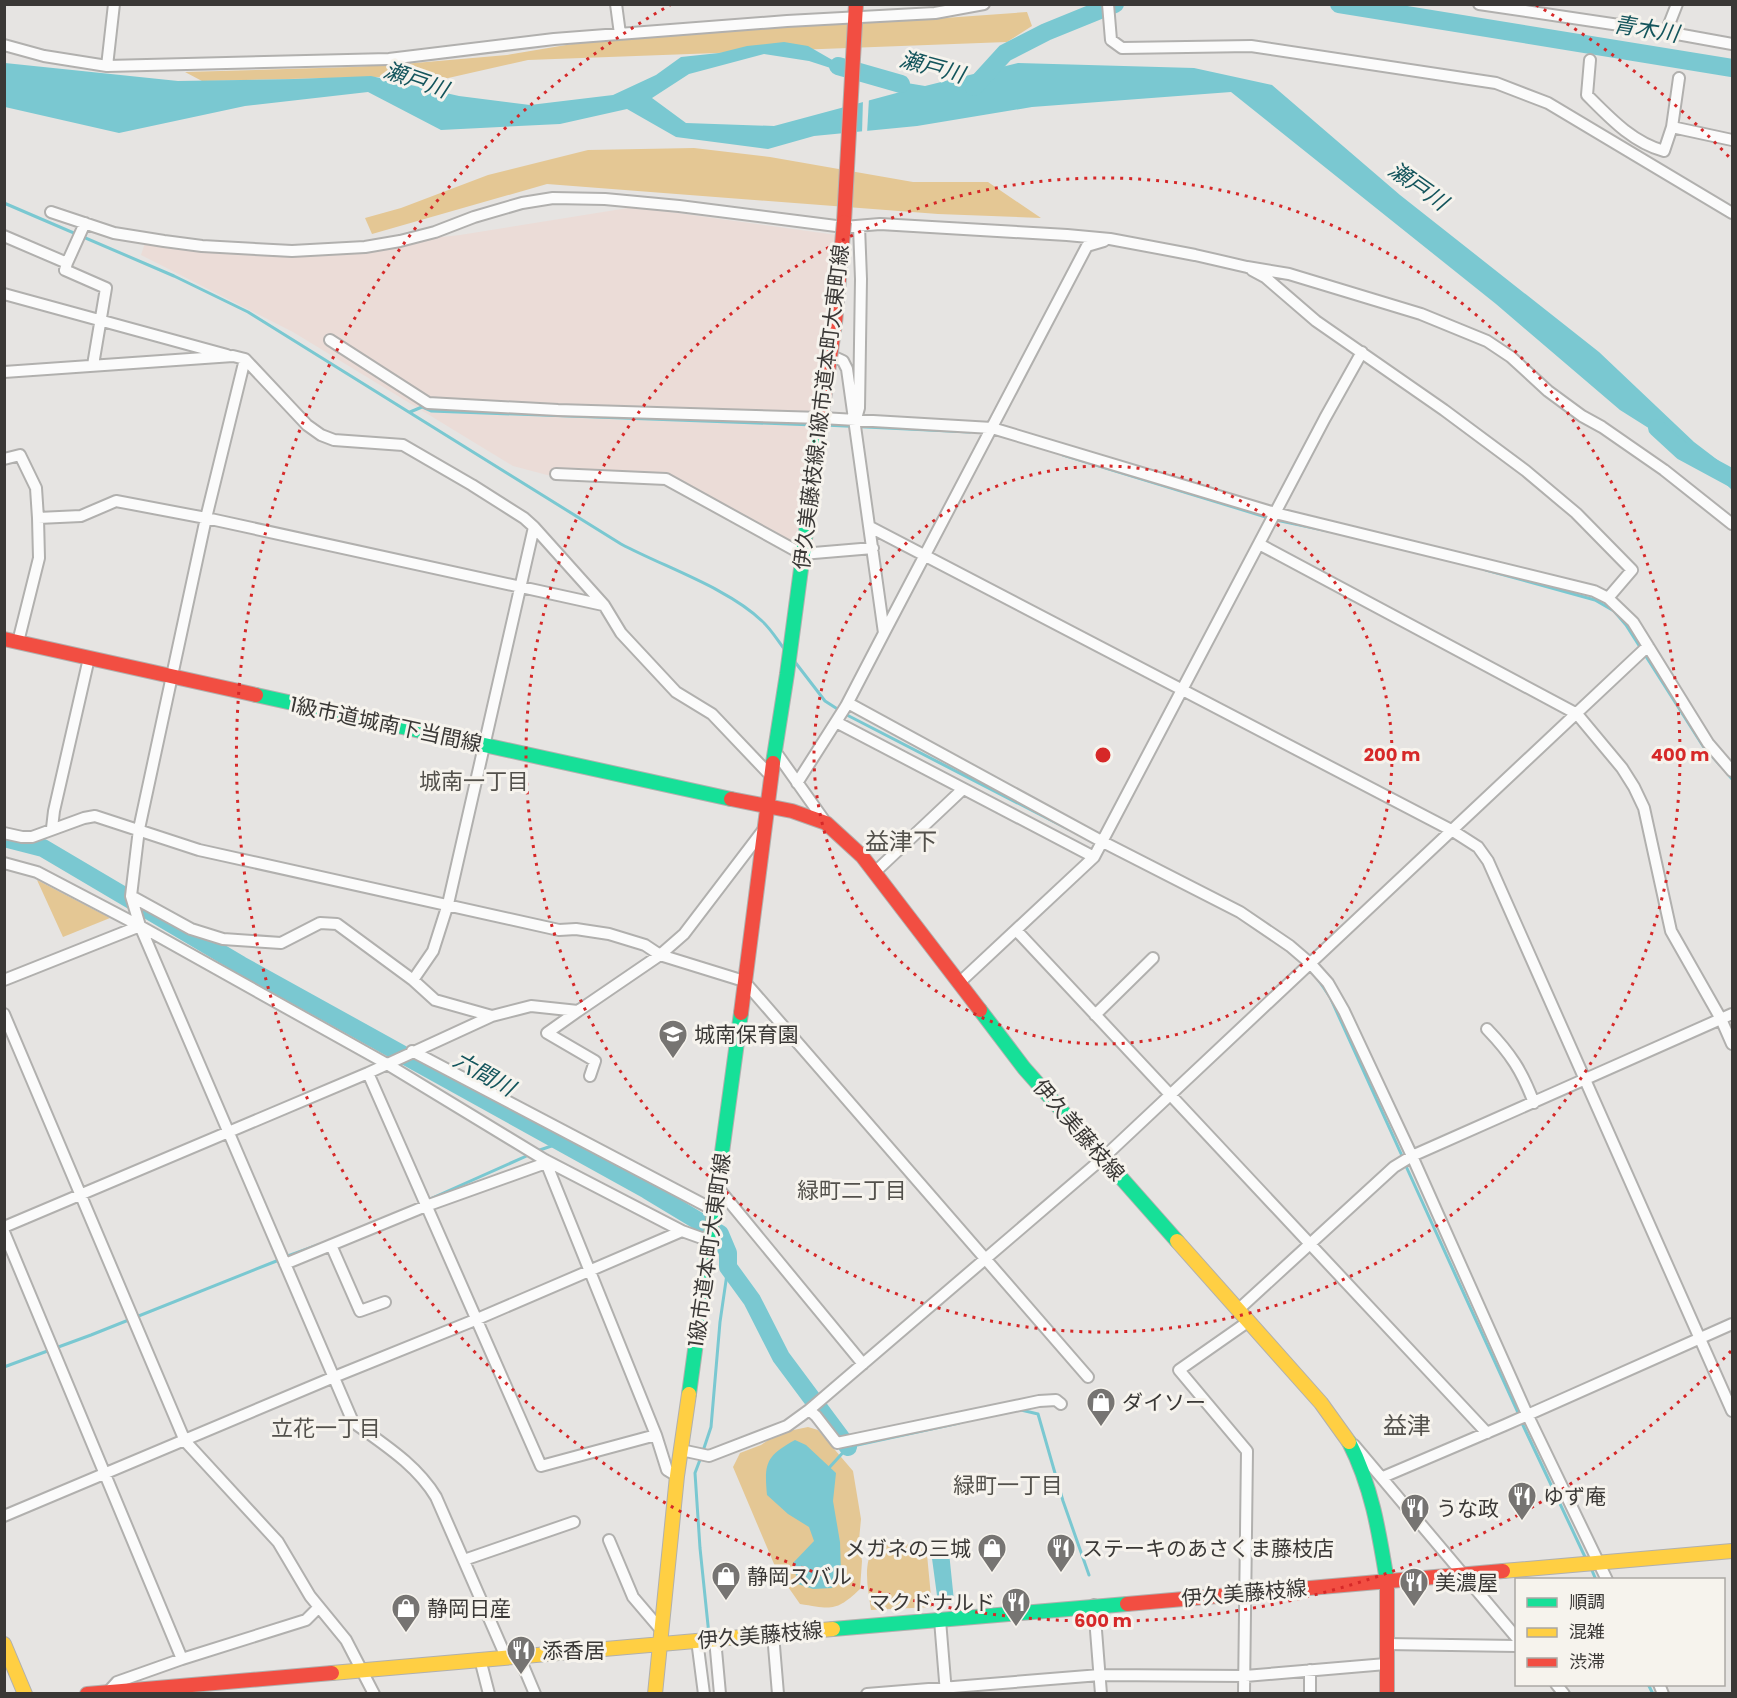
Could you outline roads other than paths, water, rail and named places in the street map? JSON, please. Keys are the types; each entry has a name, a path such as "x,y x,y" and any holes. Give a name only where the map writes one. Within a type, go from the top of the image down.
{"main road":[{"name":"伊久美藤枝線;1級市道本町大東町線","path":"767,807 836,323 856,14"},
{"name":"1級市道城南下当間線","path":"11,641 767,807"},
{"name":"伊久美藤枝線","path":"87,1694 512,1656 661,1637 706,1639 773,1634 1387,1581 1378,1523 1362,1467 1346,1436 1321,1403 1024,1068 862,856 826,823 792,811 767,807"},
{"name":"1級市道本町大東町線","path":"655,1694 681,1450 767,807"},
{"path":"1387,1694 1387,1581 1732,1551"},
{"path":"4,1644 25,1694"}],"street":[{"path":"108,66 114,4"},
{"path":"616,4 620,34"},
{"path":"870,17 872,4"},
{"path":"4,45 44,56 108,66 185,66 389,59 554,39 856,14 870,17 935,13 984,4"},
{"path":"1108,4 1111,40 1122,48 1251,46 1496,83 1548,103 1732,213"},
{"path":"1479,4 1732,44"},
{"path":"1666,32 1677,4"},
{"path":"1590,60 1587,95 1624,131 1648,147 1664,151 1672,127 1679,78"},
{"path":"1672,127 1732,140"},
{"path":"51,212 114,233 202,246 292,251 365,247 423,235 522,202 553,198 605,199 679,206 844,227 880,224 947,227 1110,239 1247,267 1289,273 1446,323 1487,341 1511,357 1548,391 1665,470 1732,524"},
{"path":"85,223 65,270 106,288 93,365"},
{"path":"855,421 859,408 861,279 859,226"},
{"path":"4,236 68,262"},
{"path":"797,783 847,704 1087,246 1110,239"},
{"path":"1247,267 1265,277 1316,321 1526,471 1592,529 1632,570 1608,598"},
{"path":"4,294 239,358 306,425 321,435 334,440 403,445 472,485 534,527 604,605 621,633 676,692 712,714 771,776"},
{"path":"330,340 428,403 558,410 822,418 992,428 1275,513 1594,591 1608,598 1634,622 1708,743 1732,771"},
{"path":"959,983 1094,857 1362,352"},
{"path":"830,355 843,361 847,369 884,633"},
{"path":"4,372 239,358"},
{"path":"239,358 139,830 131,896 140,926 353,1422 416,1470 427,1483 436,1497 464,1560 512,1656 535,1694"},
{"path":"4,459 20,455 36,488 38,518 39,558 11,641"},
{"path":"556,474 666,479 802,554 873,548"},
{"path":"38,518 81,516 116,501 206,518 604,605"},
{"path":"413,980 433,951 448,904 534,527"},
{"path":"870,527 1453,831 1478,847 1488,861 1732,1411"},
{"path":"1259,544 1577,714 1622,768 1644,808 1671,931 1721,1019 1732,1044"},
{"path":"681,1450 709,1456 787,1426 808,1410 1103,1158 1648,646"},
{"path":"52,828 89,658"},
{"path":"847,704 1103,842 1240,912 1290,946 1311,964 1328,984 1344,1011 1412,1156 1527,1414 1606,1578"},
{"path":"836,722 1094,857"},
{"path":"775,751 826,823"},
{"path":"875,872 963,789"},
{"path":"4,833 32,837 52,828 95,816 199,850 559,930 576,929 609,934 645,945 660,955 744,981 1088,1377"},
{"path":"590,1076 595,1061 547,1033 660,955 684,934 764,828"},
{"path":"4,863 37,872 140,926 387,1064 545,1161 682,1231 710,1241"},
{"path":"131,896 191,929 223,939 282,943 320,923 337,924 413,980 435,1000 492,1016"},
{"path":"4,980 140,926"},
{"path":"1016,930 1487,1433"},
{"path":"1095,1015 1153,958"},
{"path":"4,1227 368,1073 492,1016 531,1006 578,1011"},
{"path":"4,1014 185,1441 278,1542 303,1586 346,1640 374,1694"},
{"path":"1239,1309 1394,1167 1412,1156 1732,1014"},
{"path":"1487,1029 1511,1055 1526,1082 1534,1103"},
{"path":"412,1051 714,1210"},
{"path":"368,1073 541,1466 656,1435"},
{"path":"285,1264 426,1206 545,1161"},
{"path":"545,1161 656,1435 667,1470 678,1476"},
{"path":"717,1188 863,1364"},
{"path":"4,1516 475,1320 682,1231"},
{"path":"4,1232 182,1659"},
{"path":"331,1245 360,1311 385,1302"},
{"path":"1244,1694 1247,1451 1179,1370 1249,1321"},
{"path":"1383,1477 1732,1324"},
{"path":"808,1410 816,1416 837,1443 1039,1401 1056,1400 1062,1404"},
{"path":"1346,1436 1515,1636"},
{"path":"464,1560 574,1522"},
{"path":"609,1540 633,1597 661,1637"},
{"path":"1094,1605 1101,1694"},
{"path":"108,1692 117,1682 306,1620 319,1607"},
{"path":"940,1620 946,1690"},
{"path":"773,1634 778,1694"},
{"path":"704,1694 706,1639"},
{"path":"706,1639 720,1694"},
{"path":"1386,1644 1515,1646"},
{"path":"480,1659 489,1694"},
{"path":"867,1694 946,1690 1100,1675 1245,1676 1386,1664"},
{"path":"1310,1670 1310,1694"}],"water":[{"path":"784,42 808,46 848,69 849,74 809,61 764,54 689,74 652,98 686,123 774,126 904,91 877,84 877,78 925,86 1018,63 1194,68 1272,85 1400,195 1599,352 1694,442 1732,471 1732,490 1704,463 1620,410 1496,304 1231,92 1032,107 917,126 814,136 768,149 676,137 627,109 560,124 441,130 368,92 245,106 119,133 5,107 5,63 178,81 371,76 459,96 530,105 613,95 656,75 681,57"},
{"path":"795,1440 806,1445 836,1473 833,1501 840,1542 841,1571 832,1588 813,1589 798,1584 793,1563 814,1541 809,1527 788,1514 767,1495 766,1475 769,1462 778,1451"},
{"path":"931,1551 949,1552 954,1601 938,1603"}],"waterway":[{"name":"青木川","path":"974,87 1005,53 1046,32 1115,4"},
{"name":"青木川","path":"1339,4 1732,68"},
{"name":"瀬戸川","path":"838,66 901,84"},
{"path":"4,203 174,276 248,312 621,544 732,598 765,624 785,650"},
{"path":"410,412 422,407 431,411 814,425"},
{"path":"824,425 970,432"},
{"name":"瀬戸川","path":"1657,428 1682,451 1732,478"},
{"path":"1063,455 1269,518"},
{"path":"1276,520 1328,531"},
{"path":"1486,570 1595,600 1614,611 1626,625 1703,746 1720,765"},
{"path":"795,662 825,701 839,710"},
{"path":"845,714 1068,829"},
{"path":"1727,773 1732,779"},
{"name":"六間川","path":"4,838 43,848 241,965 647,1190 720,1234 728,1253 728,1267 752,1300 781,1357 848,1447"},
{"path":"1315,975 1330,997 1403,1158"},
{"path":"537,1151 560,1143"},
{"path":"430,1199 531,1154"},
{"path":"1405,1164 1519,1415"},
{"path":"285,1257 318,1245"},
{"path":"4,1367 279,1260"},
{"path":"703,1451 711,1427 720,1322 728,1267"},
{"path":"1021,1410 1038,1414 1063,1501 1089,1575"},
{"path":"1521,1421 1586,1559"},
{"path":"828,1469 848,1447 959,1423"},
{"path":"701,1457 695,1473 709,1635"},
{"path":"1591,1568 1595,1578"},
{"path":"1649,1686 1653,1694"}],"place":[{"name":"城南保育園","path":"673,1060"},
{"name":"ダイソー","path":"1101,1428"},
{"name":"ゆず庵","path":"1522,1522"},
{"name":"うな政","path":"1415,1534"},
{"name":"メガネの三城","path":"992,1574"},
{"name":"ステーキのあさくま藤枝店","path":"1061,1574"},
{"name":"静岡スバル","path":"726,1602"},
{"name":"美濃屋","path":"1414,1608"},
{"name":"マクドナルド","path":"1016,1628"},
{"name":"静岡日産","path":"406,1634"},
{"name":"添香居","path":"521,1676"}],"district":[{"name":"城南一丁目","path":"474,781"},
{"name":"益津下","path":"901,841"},
{"name":"緑町二丁目","path":"852,1190"},
{"name":"益津","path":"1407,1425"},
{"name":"立花一丁目","path":"326,1428"},
{"name":"緑町一丁目","path":"1008,1485"}]}
